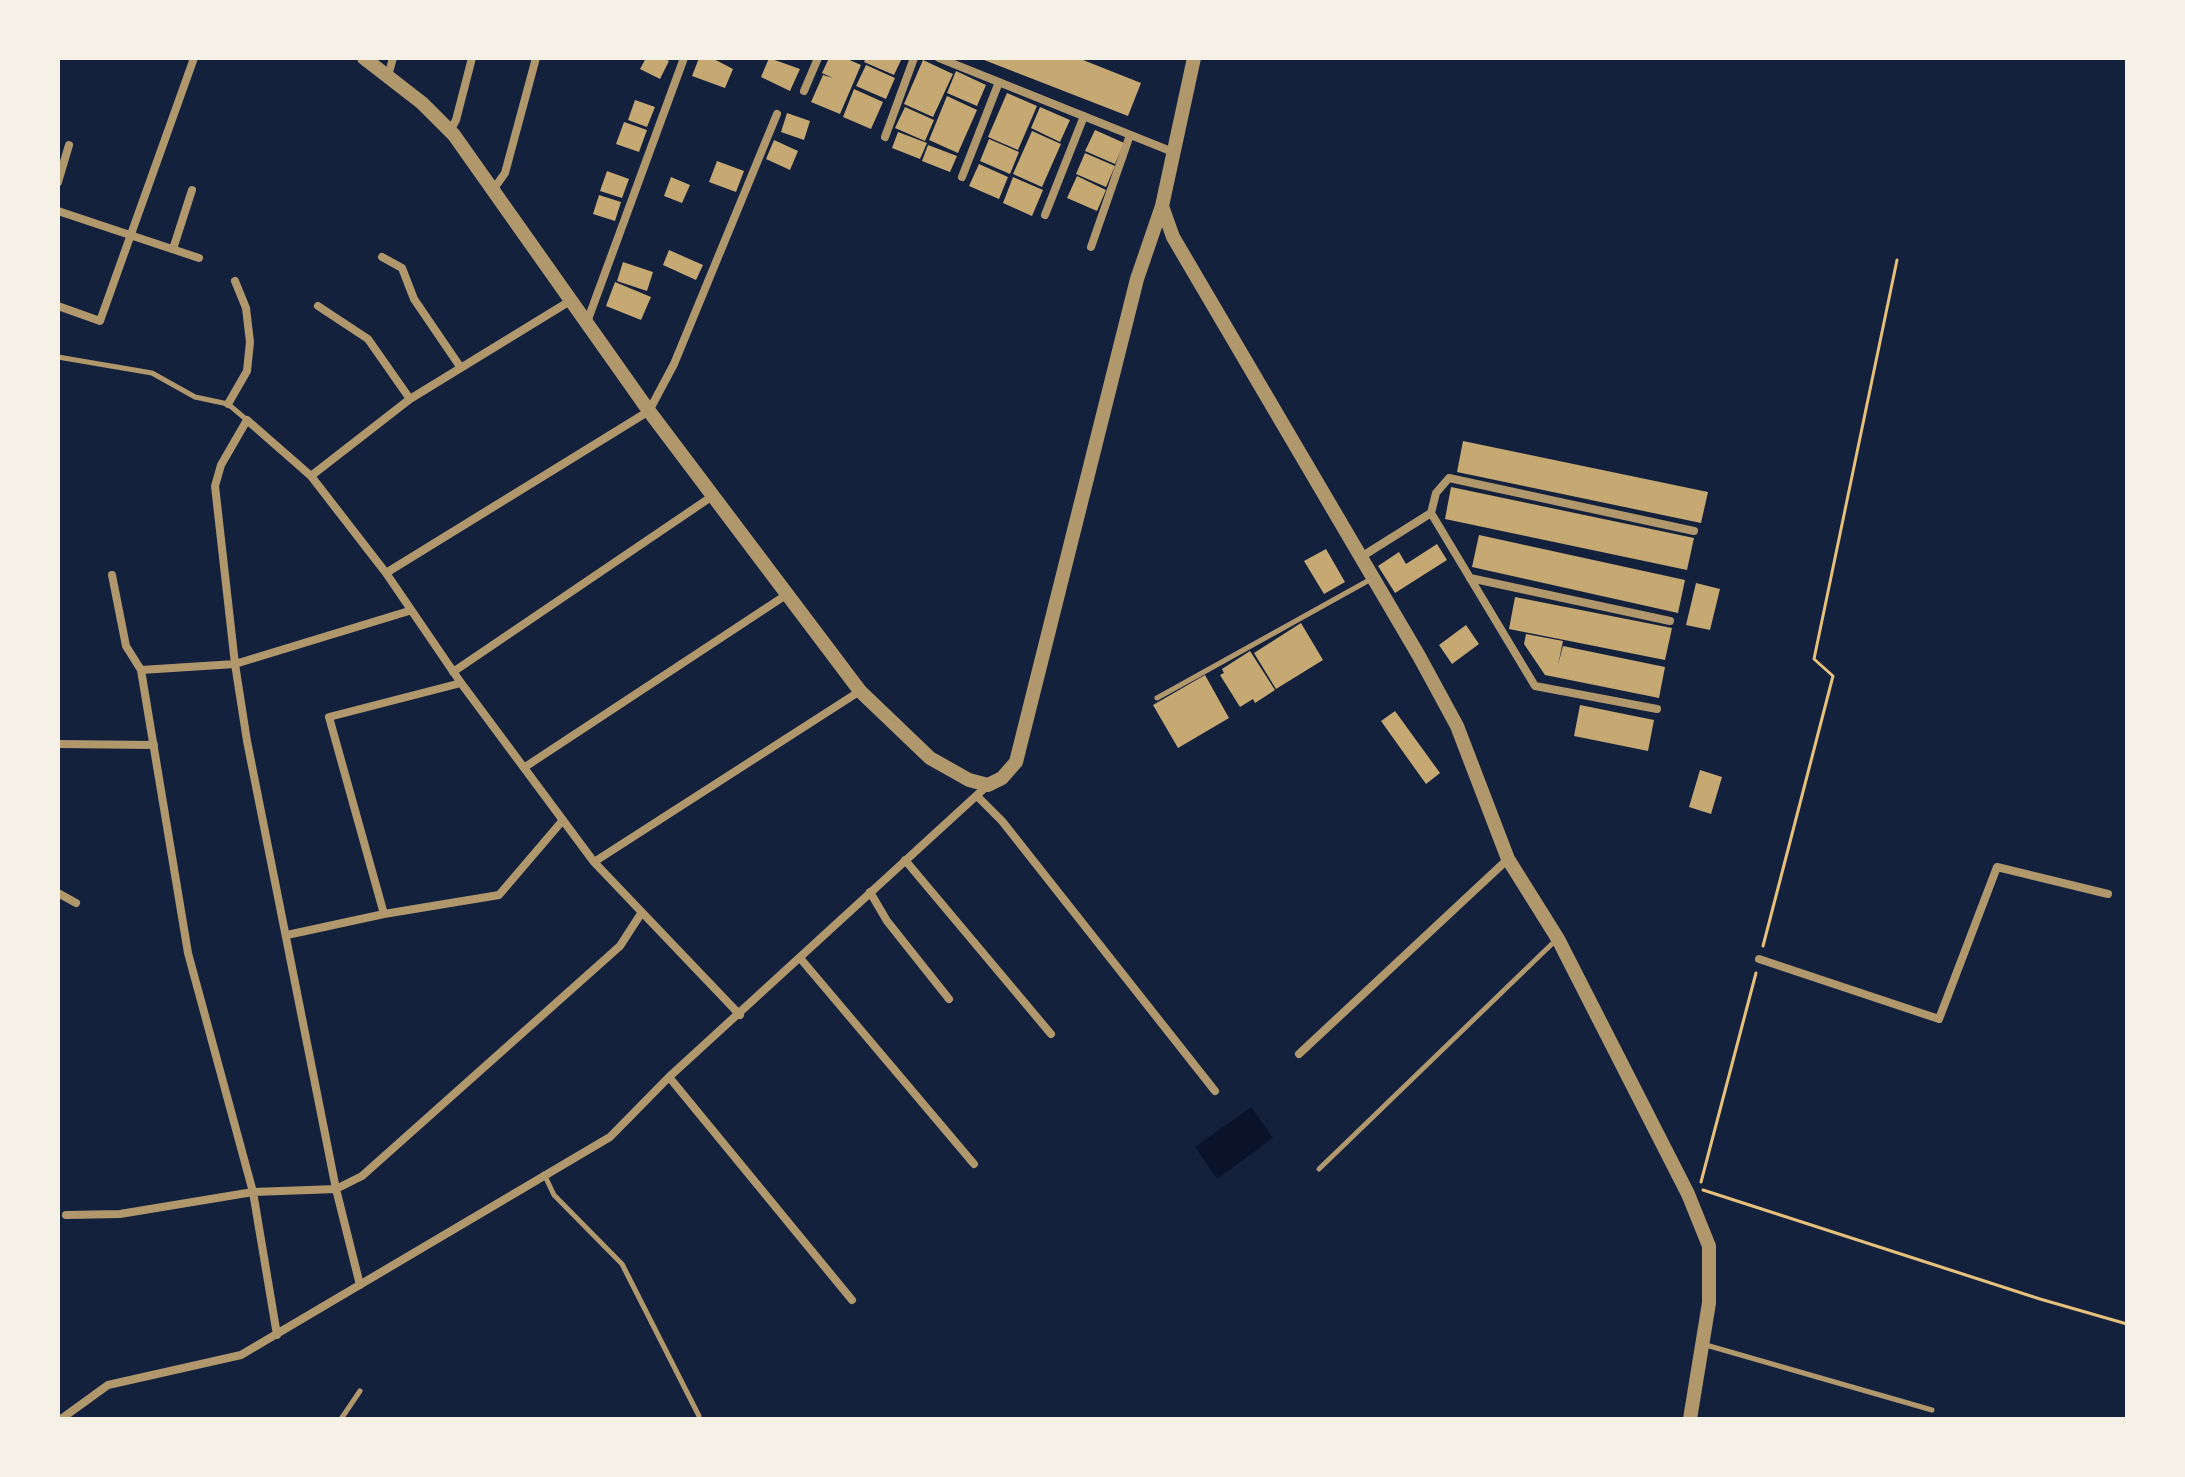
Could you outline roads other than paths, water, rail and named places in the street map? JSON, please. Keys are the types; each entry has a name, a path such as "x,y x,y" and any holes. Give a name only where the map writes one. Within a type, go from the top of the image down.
{"street":[{"path":"58,306 100,321 194,58"},
{"path":"364,58 422,103 450,131 649,411 860,691 930,758 969,780 988,785"},
{"path":"388,76 393,58"},
{"path":"450,131 456,120 472,58"},
{"path":"493,190 505,173 536,58"},
{"path":"587,322 684,58"},
{"path":"804,91 818,58"},
{"path":"885,137 914,58"},
{"path":"939,58 1173,152"},
{"path":"61,1419 108,1385 241,1355 610,1137 669,1077 988,785 1002,778 1016,762 1137,279 1162,206 1194,58"},
{"path":"962,177 999,82"},
{"path":"386,573 649,411 674,364 777,114"},
{"path":"1045,215 1084,116"},
{"path":"1091,247 1130,135"},
{"path":"58,182 69,145"},
{"path":"173,249 192,190"},
{"path":"1162,206 1173,237 1457,726 1508,859 1558,939 1693,1205 1709,1246 1709,1303 1690,1419"},
{"path":"58,211 199,258"},
{"path":"382,257 402,268 414,299 461,368"},
{"path":"228,404 247,371 250,342 246,308 235,281"},
{"path":"311,476 410,399 570,301"},
{"path":"318,306 368,339 410,399"},
{"path":"360,1285 336,1189 247,741 235,664 215,486 231,444 247,420 311,476 386,573 409,611 594,862 740,1015"},
{"path":"1361,557 1431,513 1436,493 1449,478 1694,531"},
{"path":"453,672 714,495"},
{"path":"1431,513 1535,686 1657,709"},
{"path":"112,575 126,646 141,670 188,953 253,1192 277,1335"},
{"path":"1470,578 1670,621"},
{"path":"525,767 786,595"},
{"path":"141,670 235,664 409,611"},
{"path":"384,914 329,717 461,683"},
{"path":"594,862 860,691"},
{"path":"58,744 154,745"},
{"path":"977,796 1002,821 1215,1091"},
{"path":"287,935 384,914 499,895 563,820"},
{"path":"1299,1054 1508,859"},
{"path":"905,860 1051,1034"},
{"path":"1759,959 1939,1019 1997,867 2108,894"},
{"path":"870,892 887,921 949,999"},
{"path":"58,893 76,903"},
{"path":"66,1215 120,1214 253,1192 336,1189 362,1176 620,946 642,912"},
{"path":"800,958 974,1164"},
{"path":"669,1077 852,1300"}],"lane":[{"path":"58,357 152,373 195,397 228,404 247,420"},
{"path":"1157,698 1373,578"},
{"path":"1319,1169 1558,939"},
{"path":"544,1174 554,1195 622,1264 699,1416"},
{"path":"1703,1344 1932,1410"},
{"path":"341,1419 360,1391"}],"water":[{"path":"1251,1107 1273,1138 1217,1179 1195,1147"}]}
